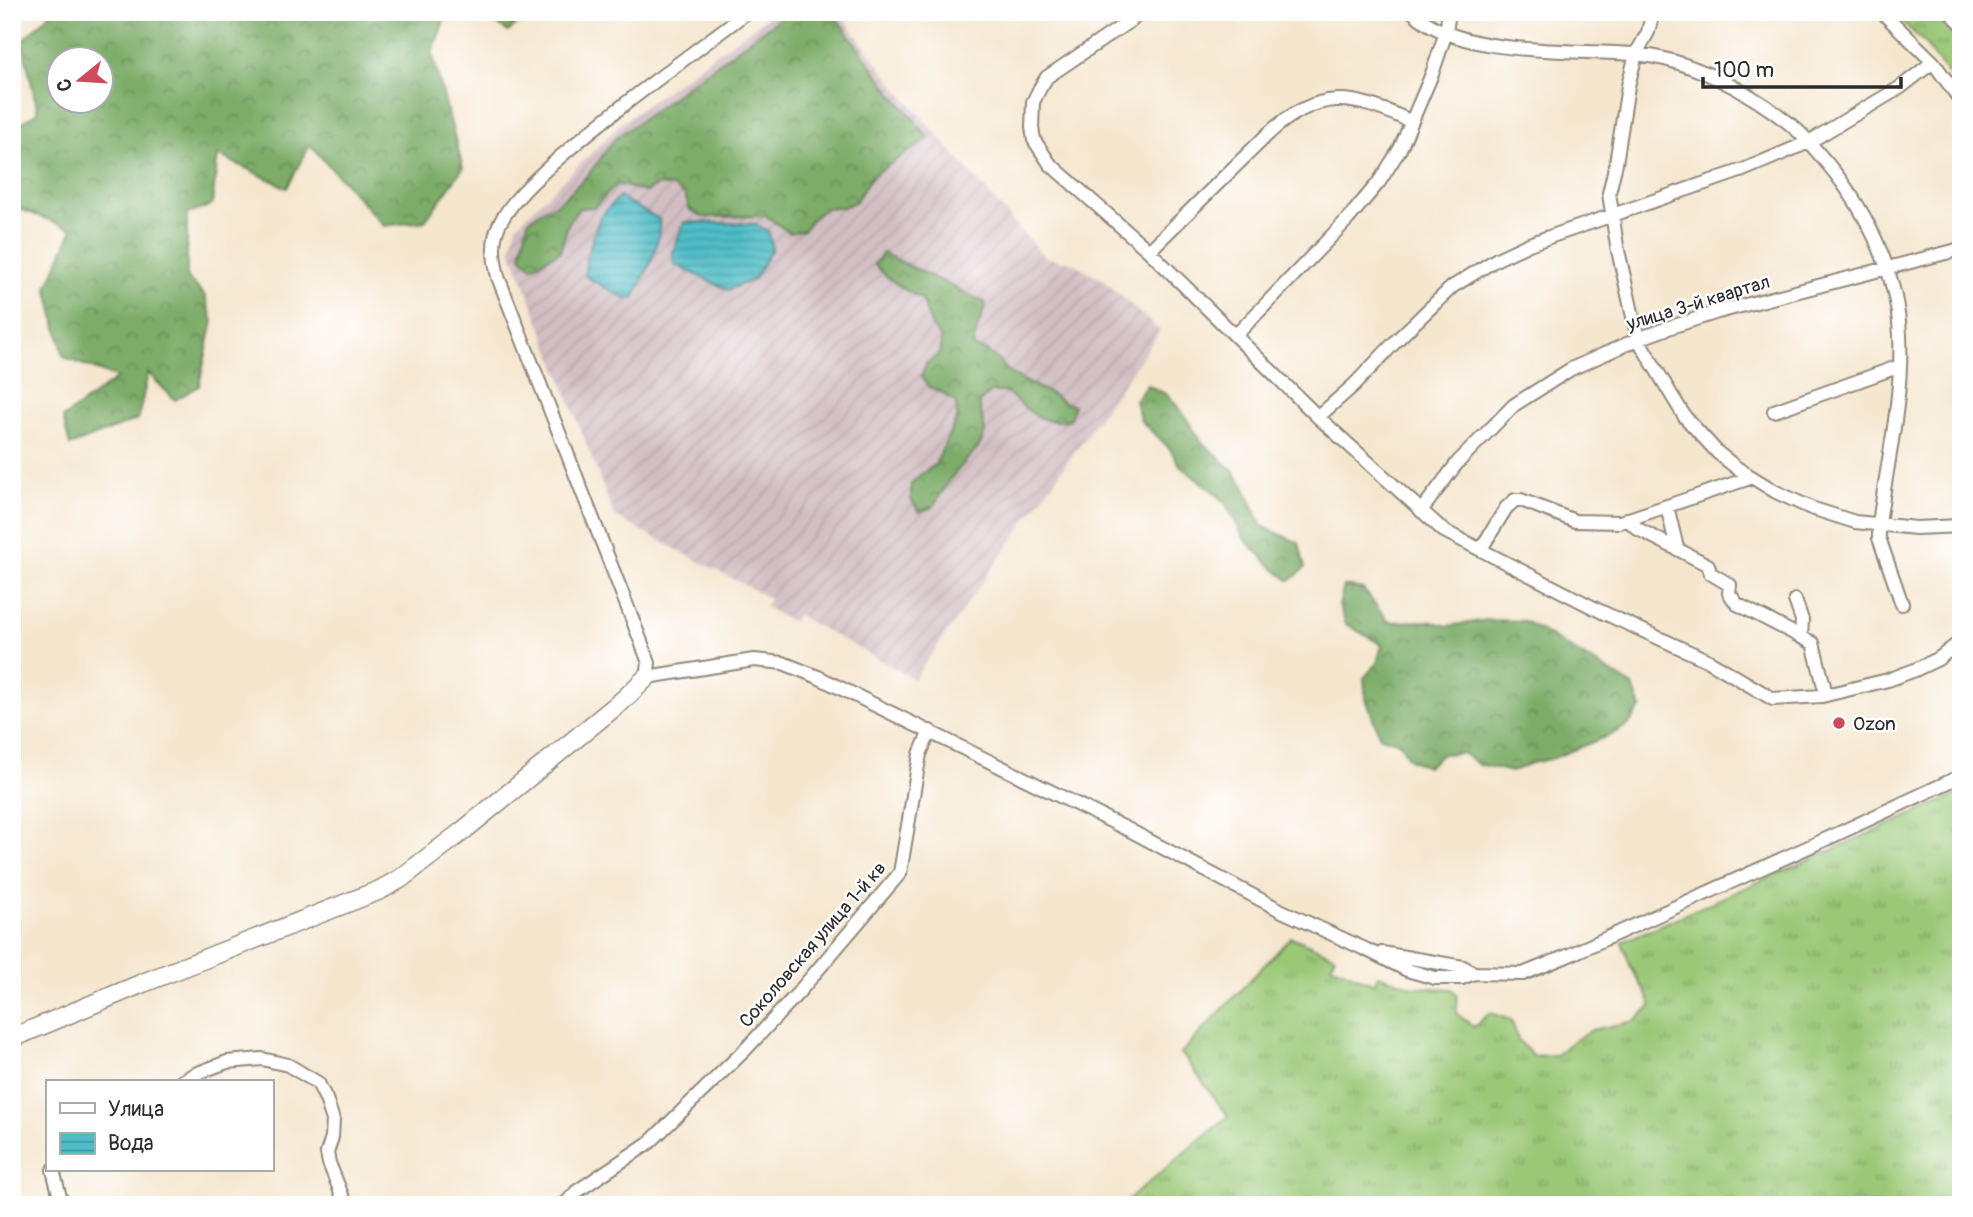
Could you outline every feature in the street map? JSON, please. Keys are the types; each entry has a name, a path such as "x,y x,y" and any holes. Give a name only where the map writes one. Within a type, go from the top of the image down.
{"street":[{"path":"648,677 649,663 498,277 494,242 499,225 510,208 542,173 596,126 747,12"},
{"path":"1143,12 1047,77 1033,103 1034,140 1050,164 1149,251 1318,417 1444,531 1602,612 1710,662 1773,699 1822,696 1888,680 1938,659 1961,641"},
{"path":"1413,12 1421,19 1465,40 1499,46 1636,54 1693,66 1725,82 1791,125 1836,173 1873,235 1897,303 1900,366 1879,524 1880,538 1902,604"},
{"path":"1235,336 1380,182 1400,149 1432,74 1446,32 1449,12"},
{"path":"1653,12 1648,32 1636,54 1628,86 1609,193 1638,339 1685,417 1718,453 1750,478 1811,508 1855,522 1916,528 1961,526"},
{"path":"1882,12 1933,62 1961,102"},
{"path":"1950,12 1961,23"},
{"path":"1318,417 1354,386 1452,287 1497,259 1530,244 1743,170 1809,142 1901,88 1933,62"},
{"path":"1149,251 1268,134 1300,109 1324,101 1348,99 1410,121"},
{"name":"улица 3-й квартал","path":"1421,511 1458,462 1514,405 1571,369 1638,339 1718,312 1961,249"},
{"path":"1773,411 1900,366"},
{"path":"1481,549 1506,508 1515,500 1575,521 1620,522 1750,478"},
{"path":"1667,506 1677,548"},
{"path":"1628,519 1638,528 1708,565 1710,573 1730,585 1729,593 1737,604 1813,643 1824,686"},
{"path":"1794,600 1802,620 1801,637"},
{"path":"12,1038 143,983 380,890 400,879 464,830 648,677 754,660 783,663 808,672 1131,831 1282,911 1367,950 1463,967 1474,973 1523,974 1961,776"},
{"name":"Соколовская улица 1-й кв","path":"562,1205 576,1192 650,1142 745,1050 798,993 900,873 920,754 930,731"},
{"path":"184,1080 226,1062 262,1059 288,1065 318,1083 333,1120 327,1153 329,1163 346,1205"},
{"path":"54,1172 62,1205"},
{"path":"576,1192 584,1205"}],"shaded area":[{"path":"774,12 839,12 894,85 1037,249 1047,258 1071,262 1102,279 1160,331 914,679 797,615 792,622 765,607 769,598 617,518 511,249 517,225 623,122"}],"green space":[{"path":"52,12 447,12 432,54 463,168 425,221 384,226 310,145 287,188 218,155 212,205 187,214 187,277 205,296 213,321 199,386 175,400 148,373 138,419 70,446 63,418 117,378 64,357 47,287 73,229 12,206 12,129 38,112 22,41"},
{"path":"482,12 532,12 508,32"},
{"path":"788,12 832,12 929,138 872,176 855,202 841,208 826,208 813,217 804,230 790,233 766,216 703,217 690,210 685,195 673,187 658,185 645,192 617,184 594,207 579,208 569,222 560,251 532,267 521,256 528,221 566,196 587,176 615,139"},
{"path":"1891,12 1940,12 1961,37 1961,90 1921,39"},
{"path":"883,253 986,303 973,347 987,351 1009,372 1024,381 1052,394 1064,403 1074,405 1070,419 1051,421 1035,415 1006,392 991,392 979,402 985,432 980,445 949,480 933,507 919,512 911,499 911,484 935,465 957,418 956,403 929,387 921,376 927,363 940,353 941,338 932,327 922,299 896,284 874,264"},
{"path":"1147,385 1166,394 1180,409 1202,442 1232,469 1244,486 1262,526 1299,543 1305,568 1290,581 1245,540 1226,504 1180,465 1170,449 1141,421 1135,401"},
{"path":"1344,586 1363,589 1389,622 1429,621 1448,626 1487,620 1525,621 1633,686 1641,708 1628,725 1610,735 1512,772 1478,764 1462,753 1442,754 1427,767 1409,759 1399,742 1380,737 1366,699 1364,678 1377,663 1382,645 1346,624 1339,606"},
{"path":"1961,793 1961,1205 1122,1205 1228,1116 1181,1053 1291,937 1335,956 1331,965 1374,984 1378,975 1414,987 1452,989 1457,996 1457,1014 1474,1027 1490,1013 1511,1020 1519,1041 1533,1056 1556,1055 1592,1030 1635,1021 1652,1005 1630,965 1622,942"}],"water":[{"path":"619,197 659,219 658,240 652,260 634,298 626,299 585,276 586,259 600,217"},
{"path":"684,222 756,224 769,232 772,249 753,280 728,290 674,264 673,252"}],"place":[{"name":"Ozon","path":"1839,723"}]}
